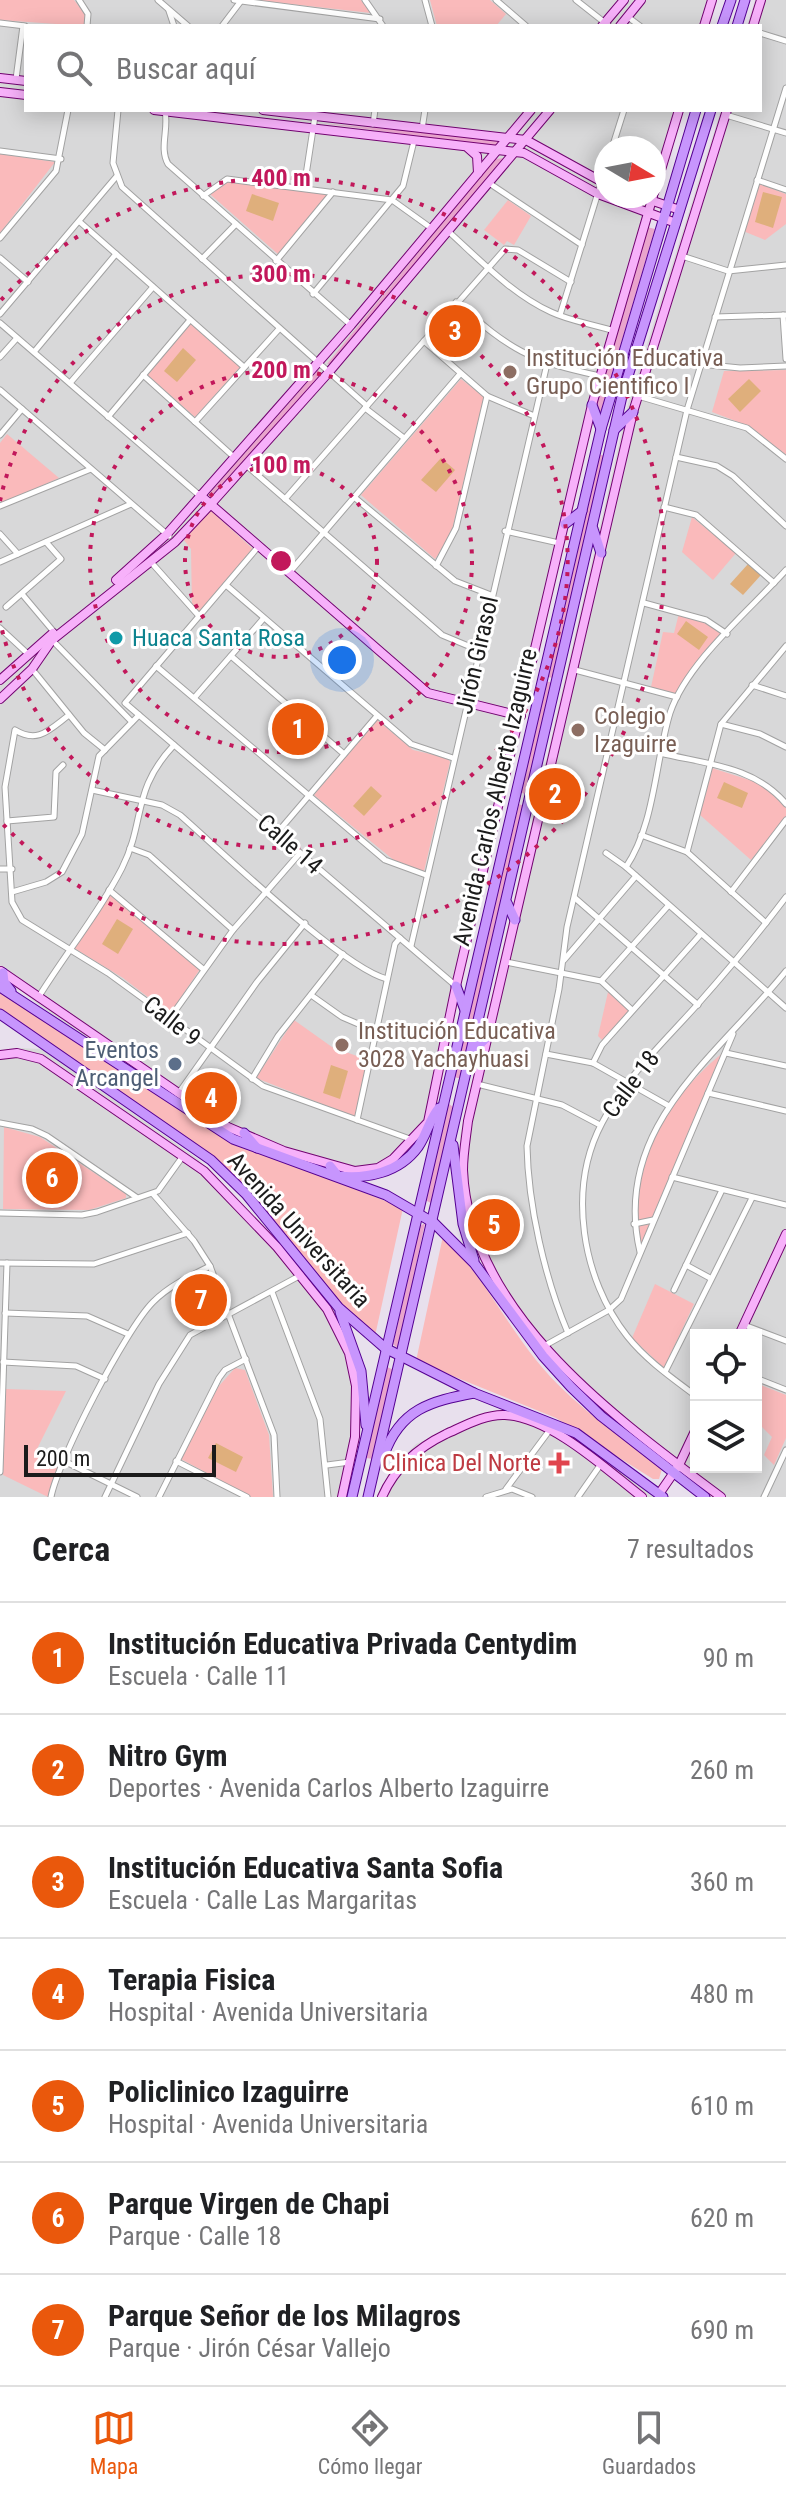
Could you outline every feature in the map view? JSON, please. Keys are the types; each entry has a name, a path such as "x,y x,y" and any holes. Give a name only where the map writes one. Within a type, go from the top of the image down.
{"main road":[{"path":"723,24 731,0"},
{"path":"738,24 745,0"},
{"name":"Avenida Carlos Alberto Izaguirre","path":"352,1497 448,1077 519,794 596,448 621,353 695,112"},
{"name":"Avenida Carlos Alberto Izaguirre","path":"368,1497 403,1359 614,430 710,112"},
{"path":"669,245 680,255"},
{"path":"621,353 629,359 635,357"},
{"path":"592,405 601,429"},
{"path":"614,430 633,412"},
{"path":"596,448 605,449 609,454"},
{"path":"565,524 582,511"},
{"path":"592,527 601,553"},
{"path":"519,794 525,801 532,797"},
{"path":"507,903 515,920"},
{"path":"1,972 4,982 19,1000"},
{"path":"456,986 465,1010"},
{"name":"Avenida Universitaria","path":"0,987 195,1117 260,1151 338,1176 434,1223 502,1294 543,1356 578,1394 676,1469 705,1497"},
{"path":"52,1022 59,1012"},
{"name":"Avenida Universitaria","path":"3,1018 211,1160 246,1194 304,1272 385,1348 508,1410 576,1433 661,1496"},
{"path":"474,1050 489,1035"},
{"path":"448,1077 458,1084 466,1081"},
{"path":"330,1166 338,1176 357,1178 395,1167 417,1148 428,1122 442,1103 452,1099 460,1105"},
{"path":"428,1122 433,1143"},
{"path":"244,1133 260,1151"},
{"path":"453,1138 463,1224 474,1263"},
{"path":"459,1185 467,1194"},
{"path":"339,1308 361,1371 366,1436"},
{"path":"356,1482 364,1488 372,1484 387,1448 420,1407 436,1400 474,1393"}],"street":[{"path":"79,0 88,14 87,24"},
{"path":"158,0 185,24"},
{"path":"365,0 382,24"},
{"path":"425,0 431,24"},
{"path":"496,0 524,24"},
{"path":"576,0 604,24"},
{"path":"606,24 624,0"},
{"path":"622,24 641,0"},
{"path":"705,24 712,0"},
{"path":"754,24 761,0"},
{"path":"223,24 238,1 380,19"},
{"path":"169,11 173,24"},
{"path":"628,17 637,24"},
{"path":"0,23 24,26"},
{"path":"15,80 24,31"},
{"path":"762,34 786,41"},
{"path":"0,78 24,81"},
{"path":"568,1333 551,1288 527,1168 527,1146 575,898 687,410 786,88"},
{"path":"0,92 24,95"},
{"path":"0,238 51,179 61,159 68,112"},
{"path":"118,112 113,151 116,177 130,195 404,438"},
{"path":"165,112 164,157 203,196 351,325"},
{"path":"173,112 515,151 530,155 594,192"},
{"path":"280,112 526,140 594,177"},
{"path":"373,124 375,112"},
{"path":"422,130 425,112"},
{"path":"0,699 32,669 53,636 167,534 351,325 529,112"},
{"path":"0,680 28,654 175,542 329,372 548,112"},
{"path":"616,136 623,112"},
{"name":"Avenida Carlos Alberto Izaguirre","path":"666,153 678,112"},
{"path":"726,113 786,133"},
{"name":"Avenida Carlos Alberto Izaguirre","path":"467,1194 464,1153 477,1084 633,412 726,113"},
{"path":"304,188 315,116"},
{"path":"313,294 392,200 407,177 414,141"},
{"path":"467,147 479,162 478,175"},
{"path":"0,151 61,159"},
{"path":"0,314 81,223 116,177"},
{"path":"203,196 227,179 392,200 432,229"},
{"path":"757,180 786,190"},
{"path":"488,183 582,245"},
{"path":"276,261 333,192"},
{"path":"667,205 680,210"},
{"path":"560,315 594,207"},
{"path":"633,208 676,223"},
{"name":"Avenida Carlos Alberto Izaguirre","path":"428,1122 456,986 592,405 611,330 650,208"},
{"path":"81,223 244,367"},
{"path":"202,259 236,224"},
{"path":"449,232 487,267 538,305 611,330"},
{"path":"285,499 505,249 511,248 571,282"},
{"path":"34,352 116,254"},
{"path":"680,255 728,271 786,265"},
{"path":"0,258 28,282"},
{"path":"70,383 153,287"},
{"path":"456,302 503,343 547,364 600,376"},
{"path":"715,317 784,315 786,359"},
{"path":"108,417 190,320"},
{"path":"0,323 428,693 521,716"},
{"path":"195,422 279,329"},
{"path":"0,357 17,338"},
{"path":"424,341 487,396 532,415"},
{"name":"Jirón Girasol","path":"411,947 532,415 547,364"},
{"path":"700,364 740,368 786,366"},
{"path":"288,574 460,374"},
{"path":"143,375 235,458"},
{"path":"0,390 175,542"},
{"path":"436,566 450,545 456,528 487,396"},
{"path":"637,396 747,428 786,459"},
{"path":"0,435 22,409"},
{"path":"676,457 717,466 786,526"},
{"path":"246,465 442,635 478,650"},
{"path":"0,506 91,469"},
{"path":"354,497 455,581 491,595"},
{"path":"0,562 131,504"},
{"path":"664,507 696,515 774,583"},
{"path":"505,531 560,543"},
{"path":"0,534 18,554"},
{"path":"6,607 61,559 46,542"},
{"path":"258,547 156,666 385,860 426,875"},
{"path":"150,561 199,616"},
{"path":"626,867 641,835 677,697 727,634 786,570"},
{"path":"226,585 411,744 453,758"},
{"path":"22,594 53,636 132,722"},
{"path":"644,603 684,611 706,620 727,634"},
{"path":"195,697 263,619"},
{"path":"0,628 28,654"},
{"path":"687,852 721,724 786,646"},
{"path":"231,656 344,754"},
{"name":"Calle 14","path":"156,666 125,703 456,986"},
{"path":"32,669 69,715 105,750"},
{"path":"575,670 677,697"},
{"path":"752,685 786,696"},
{"path":"69,715 38,738 29,738 15,730 5,787 12,892 46,882 62,872 82,834 99,756 139,715"},
{"path":"277,833 376,717"},
{"path":"721,724 760,734 786,747"},
{"path":"38,998 109,890 130,848 140,800 151,772 174,745"},
{"path":"660,753 759,780 786,804"},
{"path":"7,821 54,817 56,772 63,765"},
{"path":"92,790 162,805 180,815 343,954 375,976 387,979"},
{"path":"731,892 786,820"},
{"path":"641,835 687,852 766,923"},
{"path":"130,848 149,855 233,930"},
{"path":"170,1018 233,930 300,853"},
{"path":"606,853 626,867 786,1008"},
{"path":"0,869 12,869"},
{"path":"563,962 636,876"},
{"path":"109,890 203,969"},
{"name":"Calle 9","path":"12,892 12,902 22,920 170,1018 252,1079 409,1142"},
{"name":"Calle 18","path":"690,1391 636,1347 609,1310 586,1246 583,1210 585,1179 600,1125 626,1084 734,963 786,897"},
{"path":"575,898 698,1005"},
{"path":"601,981 668,906"},
{"path":"178,1094 211,1051 235,1011 305,923"},
{"path":"593,1063 602,1045 701,934"},
{"path":"357,1120 395,944 400,938"},
{"path":"252,1079 278,1036 343,954"},
{"path":"506,962 601,981 632,1010"},
{"path":"640,1252 633,1225 638,1166 669,1106 786,971"},
{"name":"Avenida Universitaria","path":"1,972 178,1094 244,1133 330,1166 355,1171 378,1168 393,1159 409,1142"},
{"path":"311,995 342,1017 377,1032"},
{"path":"543,1346 609,1310 621,1299 733,1034"},
{"name":"Avenida Universitaria","path":"0,1055 17,1053 41,1059 183,1156 221,1188 304,1272 336,1322 353,1370 357,1417 342,1497"},
{"path":"726,1053 786,1066"},
{"path":"546,1054 593,1063 669,1106"},
{"path":"477,1084 562,1105 600,1125"},
{"path":"708,1093 786,1111"},
{"path":"409,1142 428,1122"},
{"path":"0,1123 32,1129 47,1136 137,1197"},
{"path":"0,1213 82,1215 153,1194 183,1156"},
{"path":"672,1177 786,1205"},
{"path":"674,1290 722,1190"},
{"path":"153,1194 188,1233 210,1266 274,1435 277,1497"},
{"name":"Avenida Universitaria","path":"467,1194 481,1249 502,1294 543,1346 594,1397 676,1469 721,1497"},
{"path":"665,1372 752,1198"},
{"path":"633,1225 640,1220 653,1220"},
{"path":"0,1472 5,1313 3,1263 103,1263 188,1233"},
{"path":"742,1329 786,1234"},
{"path":"686,1265 710,1278"},
{"path":"51,1497 64,1461 128,1334 158,1297 210,1266"},
{"path":"105,1497 183,1343 200,1328 272,1292 304,1272"},
{"path":"272,1292 320,1419 328,1497"},
{"path":"5,1313 87,1316 128,1334"},
{"path":"744,1325 786,1341"},
{"path":"159,1497 219,1378 225,1370 246,1359"},
{"path":"3,1362 76,1366 105,1379"},
{"path":"762,1380 786,1390"},
{"path":"382,1497 401,1465 416,1451 468,1424 508,1410"},
{"name":"Avenida Universitaria","path":"508,1410 549,1431 601,1464 642,1497"},
{"path":"506,1489 549,1431"},
{"path":"661,1496 690,1441"},
{"path":"764,1497 786,1450"},
{"path":"64,1461 137,1497"},
{"path":"176,1461 247,1497"},
{"path":"327,1465 351,1462"},
{"path":"578,1497 601,1464"},
{"path":"486,1497 506,1489 523,1491 532,1497"}],"shaded area":[{"path":"0,0 717,0 709,24 24,24 24,112 681,112 666,164 666,136 594,136 594,208 653,208 592,416 433,1104 419,1135 397,1160 361,1173 284,1153 190,1105 43,1008 0,974"},
{"path":"0,0 74,0 85,14 85,24 0,20"},
{"path":"254,0 361,0 371,13"},
{"path":"430,0 490,0 506,14 498,24 436,24"},
{"path":"755,0 786,0 786,1497 714,1497 632,1434 535,1341 486,1267 468,1224 459,1166 460,1136 628,404 720,112 762,112 762,24 748,24"},
{"path":"320,123 496,139 498,142 495,146"},
{"path":"0,154 55,162 0,233"},
{"path":"506,158 331,364 327,364 495,159"},
{"path":"231,181 326,192 326,198 279,255 211,195 211,191"},
{"path":"759,184 786,194 786,224 765,240 743,231"},
{"path":"763,192 782,197 773,228 755,222"},
{"path":"252,194 279,203 273,221 246,211"},
{"path":"508,200 531,216 514,245 507,241 504,245 484,230"},
{"path":"647,227 655,229 600,415 596,401"},
{"path":"191,322 241,366 195,417 147,375"},
{"path":"183,348 196,360 177,382 164,371"},
{"path":"318,370 322,374 213,495 210,493"},
{"path":"786,370 786,455 751,427 712,412 724,371"},
{"path":"461,379 484,397 450,538 435,559 361,495"},
{"path":"749,379 761,391 740,412 728,399"},
{"path":"7,434 59,478 3,503 0,500 0,443"},
{"path":"599,454 604,456 554,678 547,677"},
{"path":"441,458 455,470 436,492 421,480"},
{"path":"211,511 253,549 197,614 192,609 191,549 183,539"},
{"path":"692,517 736,553 713,580 682,552"},
{"path":"748,564 761,575 743,595 730,584"},
{"path":"679,613 700,619 723,634 676,694 651,687 663,632 674,633"},
{"path":"686,621 708,637 699,650 677,634"},
{"path":"545,681 553,683 526,795 521,792"},
{"path":"376,719 413,750 448,758 450,762 424,871 401,866 314,795"},
{"path":"712,768 762,784 786,808 786,816 751,860 700,815"},
{"path":"724,782 748,793 742,808 717,798"},
{"path":"371,786 382,796 364,816 353,806"},
{"path":"519,804 524,806 460,1078 457,1078 454,1076"},
{"path":"111,893 200,969 170,1014 123,978 74,948"},
{"path":"117,919 133,929 118,954 102,944"},
{"path":"0,990 219,1135 403,1208 375,1336 342,1307 251,1195 0,1010"},
{"path":"608,992 629,1011 602,1040 598,1036"},
{"path":"294,1020 332,1047 368,1060 355,1117 256,1078"},
{"path":"18,1048 42,1049 198,1159 285,1250 335,1313 355,1362 360,1397 359,1430 345,1497 0,1497 0,1053"},
{"path":"725,1051 641,1244 637,1216 638,1189 654,1137 685,1090"},
{"path":"331,1065 348,1071 340,1099 323,1093"},
{"path":"449,1104 453,1107 431,1203 425,1200 445,1106"},
{"path":"4,1127 40,1137 126,1194 126,1198 89,1210 3,1209"},
{"path":"34,1163 61,1163 61,1179 33,1179"},
{"path":"425,1223 399,1347 396,1347 393,1344 420,1226"},
{"path":"514,1226 518,1241 492,1248 488,1232"},
{"path":"443,1236 469,1265 550,1376 596,1418 662,1469 659,1479 653,1479 556,1418 416,1361"},
{"path":"208,1271 224,1311 199,1324 176,1289"},
{"path":"655,1284 694,1304 664,1368 632,1338"},
{"path":"387,1367 394,1370 374,1459 366,1458"},
{"path":"235,1368 245,1370 269,1435 273,1497 251,1497 181,1459 218,1387"},
{"path":"762,1385 786,1395 786,1438 774,1465 764,1455 772,1437 762,1427"},
{"path":"5,1389 66,1391 35,1453 58,1466 48,1497 3,1475"},
{"path":"502,1410 556,1427 589,1446 656,1497 378,1497 390,1471 416,1444"},
{"path":"216,1443 243,1457 236,1472 208,1458"}],"place":[{"name":"Institución Educativa Santa Sofia","path":"455,331"},
{"name":"Institución Educativa Grupo Cientifico I","path":"510,372"},
{"name":"Huaca Santa Rosa","path":"116,638"},
{"name":"Institución Educativa Privada Centydim","path":"298,729"},
{"name":"Colegio Izaguirre","path":"578,730"},
{"name":"Nitro Gym","path":"555,794"},
{"name":"Institución Educativa 3028 Yachayhuasi","path":"342,1045"},
{"name":"Eventos Arcangel","path":"175,1064"},
{"name":"Terapia Fisica","path":"211,1098"},
{"name":"Parque Virgen de Chapi","path":"52,1178"},
{"name":"Policlinico Izaguirre","path":"494,1225"},
{"name":"Parque Señor de los Milagros","path":"201,1300"},
{"name":"Clinica Del Norte","path":"559,1463"}]}
